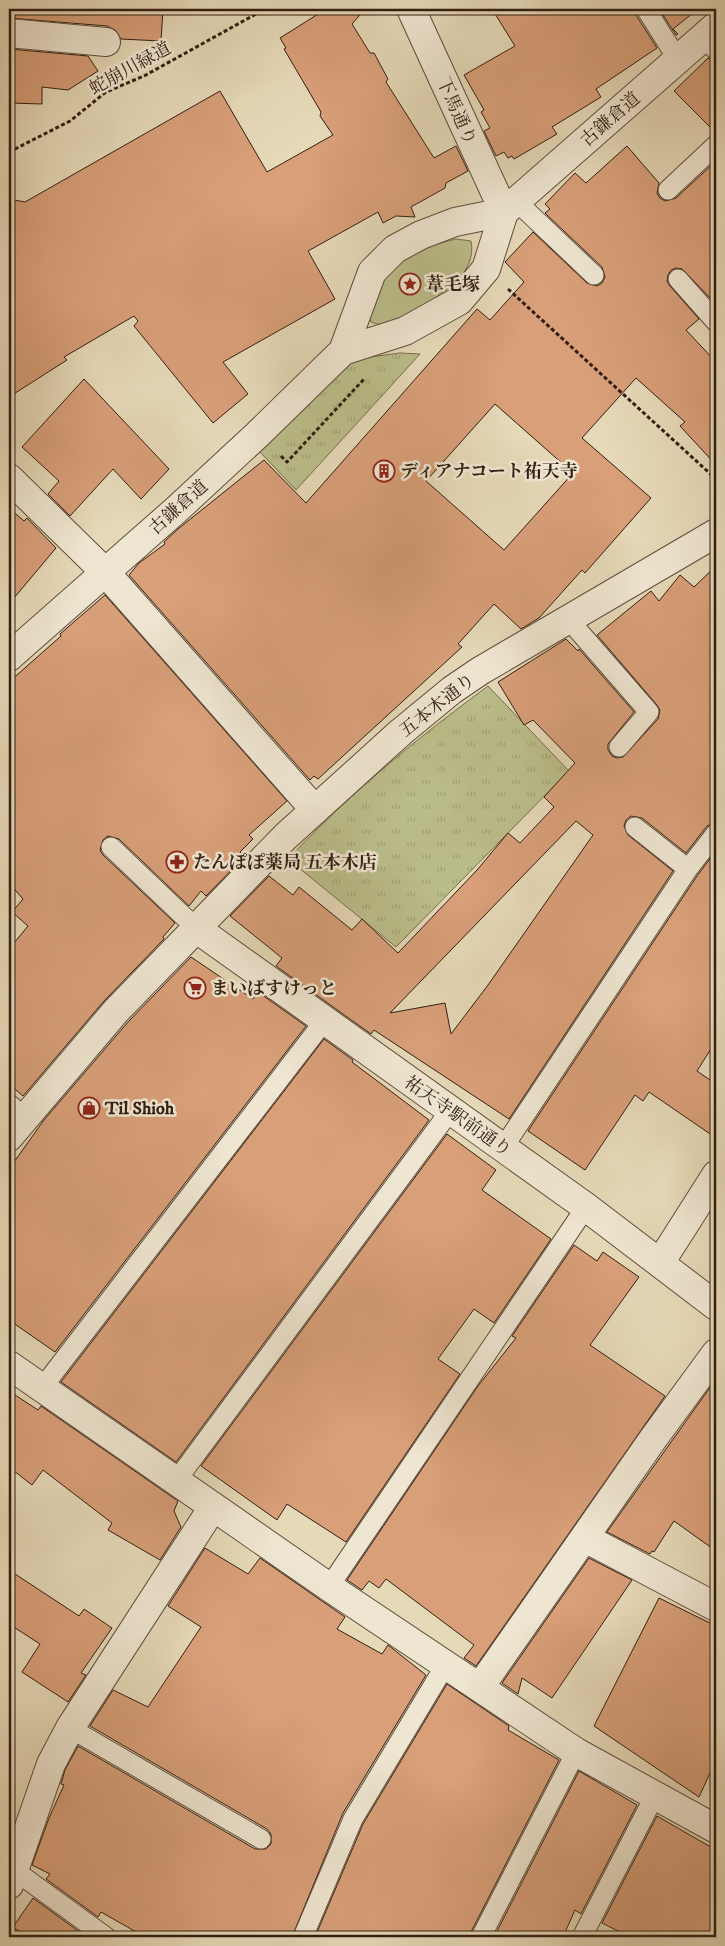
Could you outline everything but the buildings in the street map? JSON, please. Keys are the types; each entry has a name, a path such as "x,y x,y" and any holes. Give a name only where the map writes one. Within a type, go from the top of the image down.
{"street":[{"name":"下馬通り","path":"411,9 510,207"},
{"path":"9,33 106,42"},
{"name":"古鎌倉道","path":"9,657 106,573 257,435 343,351 372,272 396,249 421,235 455,222 510,207 678,60 712,38"},
{"name":"古鎌倉道","path":"343,351 405,331 459,301 486,269 510,207"},
{"path":"9,478 106,573 315,810"},
{"name":"五本木通り","path":"14,1119 286,836 395,738 452,690 480,671 716,533"},
{"name":"祐天寺駅前通り","path":"197,929 586,1207 716,1306"},
{"path":"660,1263 716,1175"},
{"path":"480,1687 653,1439 716,1354"},
{"path":"9,1365 330,1587 576,1752 716,1829"},
{"path":"11,1878 51,1764 70,1728 213,1506"},
{"path":"585,1538 716,1607"}],"lane":[{"path":"646,9 678,60"},
{"path":"668,190 716,145"},
{"path":"510,207 594,275"},
{"path":"678,278 716,322"},
{"path":"569,620 649,712 619,747"},
{"path":"635,827 688,870"},
{"path":"503,1148 688,870 716,833"},
{"path":"111,847 197,929"},
{"path":"42,1388 325,1020"},
{"path":"176,1481 450,1111"},
{"path":"330,1587 586,1207"},
{"path":"303,1937 353,1819 446,1664"},
{"path":"70,1728 261,1840"},
{"path":"481,1937 576,1752"},
{"path":"582,1937 655,1795"},
{"path":"11,1878 106,1937"}],"path":[{"name":"蛇崩川緑道","path":"9,152 70,121 106,92 144,76 265,9"},
{"path":"486,269 716,479"}],"green space":[{"path":"456,239 471,241 471,253 468,265 453,284 432,300 397,319 381,324 371,322 372,309 381,284 384,277 391,270 417,252"},
{"path":"400,353 420,354 296,490 259,451 348,360"},
{"path":"488,686 569,771 396,947 288,859 359,789 435,726"}],"place":[{"name":"葦毛塚","path":"410,284"},
{"name":"ディアナコート祐天寺","path":"384,471"},
{"name":"たんぽぽ薬局 五本木店","path":"177,862"},
{"name":"まいばすけっと","path":"195,988"},
{"name":"Til Shioh","path":"89,1108"}]}
